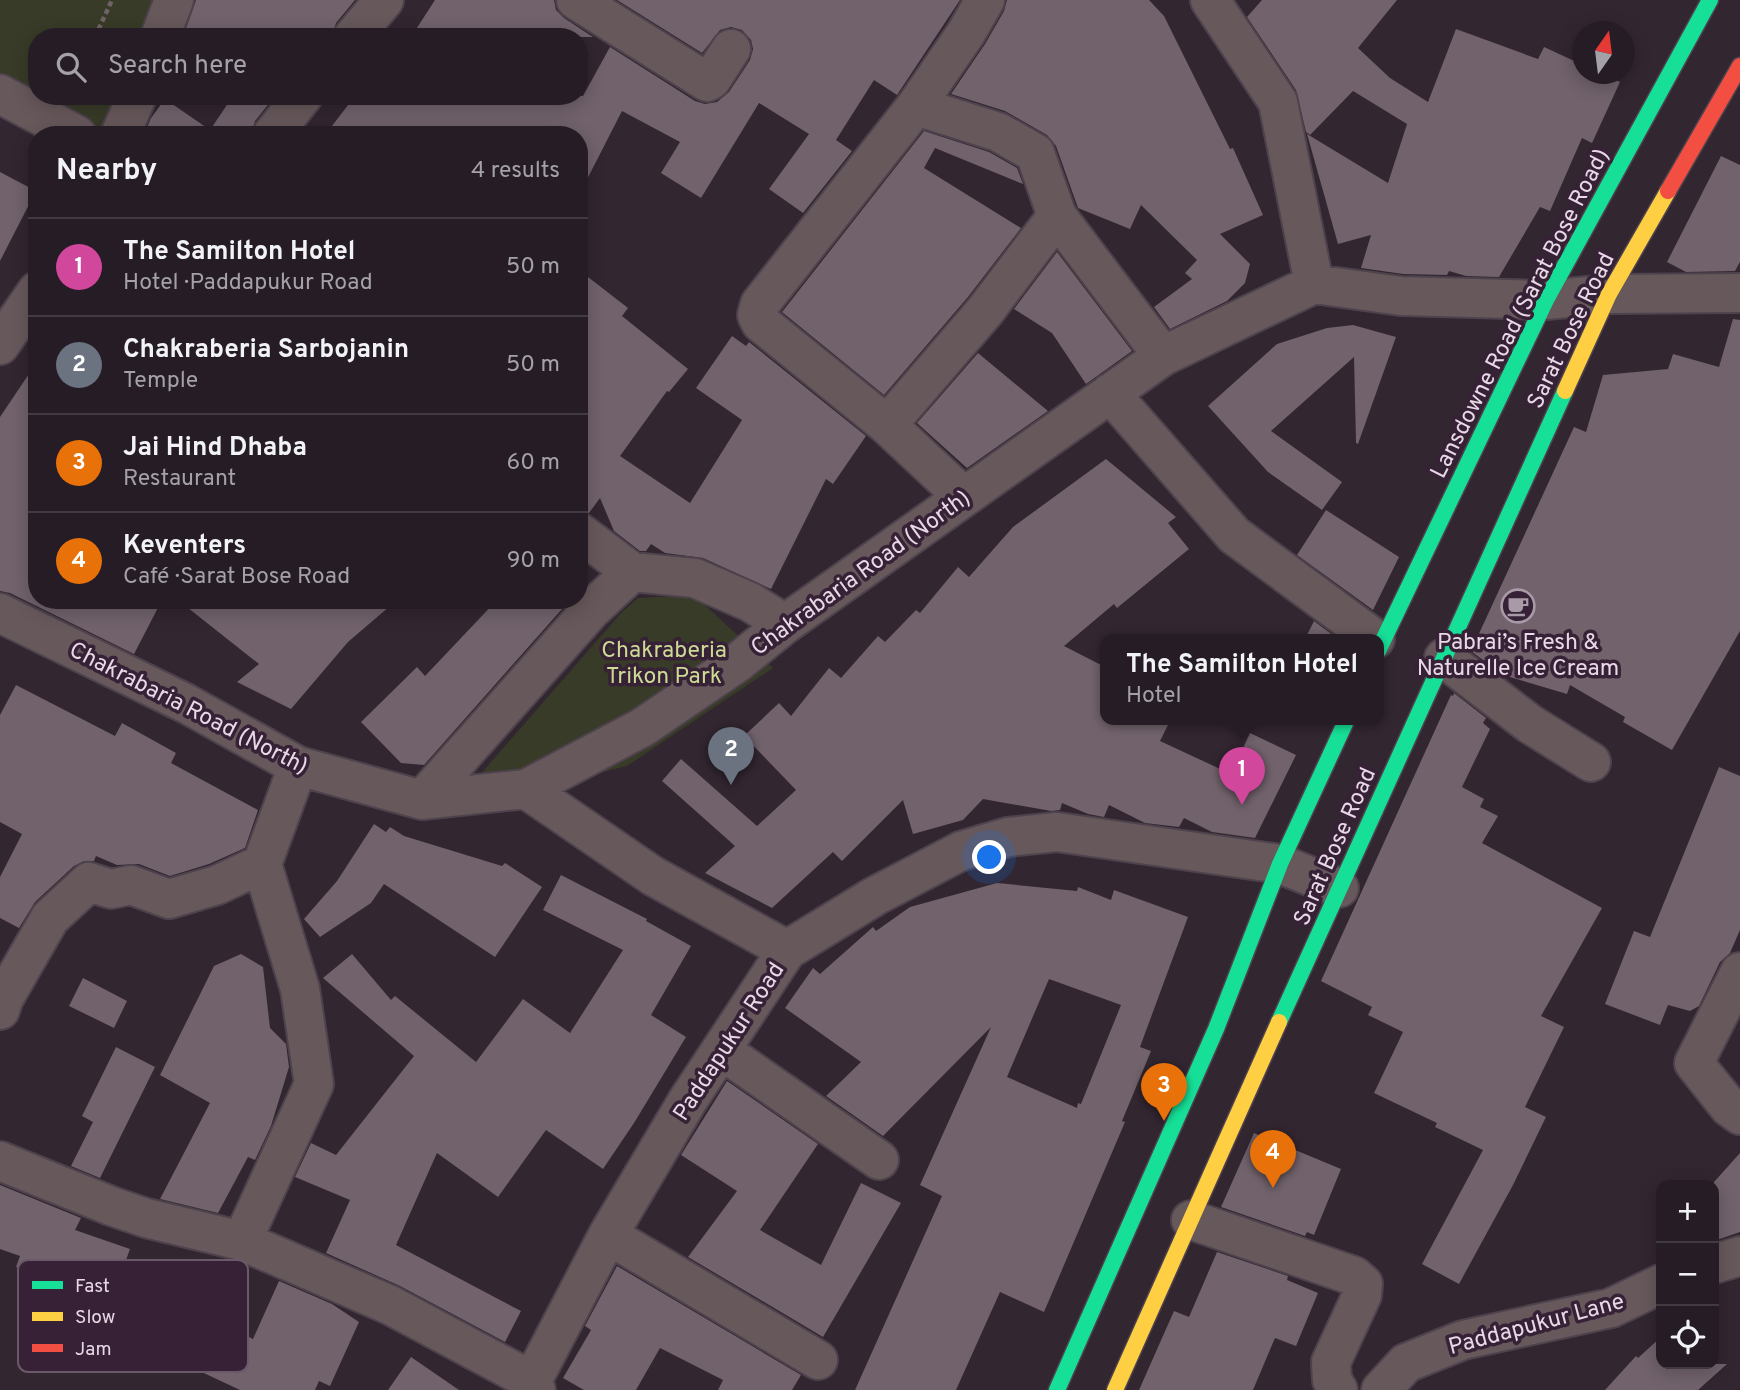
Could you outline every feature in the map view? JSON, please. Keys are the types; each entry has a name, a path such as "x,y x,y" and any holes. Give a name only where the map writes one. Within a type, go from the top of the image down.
{"main road":[{"name":"Lansdowne Road (Sarat Bose Road)","path":"1383,634 1546,300 1710,0"},
{"name":"Sarat Bose Road","path":"1115,1390 1609,294 1740,66"},
{"path":"1057,1390 1216,1030 1280,863 1344,725"}],"street":[{"path":"163,28 174,0"},
{"path":"361,28 384,0"},
{"path":"576,0 707,82 731,49"},
{"path":"962,496 887,425 761,323 757,315 760,304 916,106 985,0"},
{"path":"1210,0 1278,102 1314,284 1401,296 1546,300 1609,294 1740,293"},
{"path":"0,94 60,126"},
{"path":"124,126 133,105"},
{"path":"279,126 296,105"},
{"path":"916,106 998,132 1035,153 1057,216 1163,356"},
{"path":"887,425 985,311 1057,216"},
{"name":"Chakrabaria Road (North)","path":"0,613 187,704 298,766 422,800 526,789 643,727 737,663 785,624 962,496 1163,356 1314,284"},
{"path":"0,345 28,304"},
{"path":"1110,393 1234,535 1365,634"},
{"path":"588,539 632,572 695,578 750,602 785,624"},
{"path":"422,800 591,610 632,572"},
{"path":"1444,658 1530,724 1591,762"},
{"path":"242,1241 314,1084 300,989 262,864 298,766"},
{"path":"526,789 653,876 787,950"},
{"name":"Paddapukur Road","path":"534,1385 608,1235 688,1100 787,950 875,896 961,851 1008,837 1057,832 1280,863 1339,888"},
{"path":"0,1010 4,998 50,918 89,882 111,889 131,885 169,899 216,885 262,864"},
{"path":"1740,972 1694,1063 1729,1107 1740,1115"},
{"path":"721,1050 879,1160"},
{"path":"0,1161 122,1210 242,1241 390,1305 534,1385"},
{"path":"1191,1220 1354,1276 1363,1284 1362,1295 1331,1363 1332,1380 1338,1390"},
{"path":"608,1235 818,1360"},
{"path":"1719,1262 1740,1256"},
{"name":"Paddapukur Lane","path":"1381,1390 1406,1363 1463,1340 1611,1308 1656,1286"}],"path":[{"path":"99,28 112,0"}],"green space":[{"path":"0,0 161,0 150,28 28,28 28,99 0,85"},
{"path":"40,105 121,105 112,126 83,126"},
{"name":"Chakraberia Trikon Park","path":"694,595 773,668 627,766 539,788 464,793 622,612 638,598"}],"building":[{"path":"196,0 355,0 335,28 186,28"},
{"path":"435,0 554,0 556,10 579,28 417,28"},
{"path":"617,0 960,0 897,95 874,80 836,140 852,151 803,213 769,189 809,134 759,103 701,198 661,173 680,142 622,111 588,177 588,126 332,126 348,105 588,105 588,87 610,47 695,101 705,104 717,102 729,92 750,60 753,49 751,40 742,30 731,27 720,30 702,53"},
{"path":"1007,0 1149,0 1164,16 1230,149 1233,148 1263,215 1220,234 1250,264 1245,283 1227,301 1170,329 1154,307 1192,279 1185,273 1197,260 1141,205 1130,229 1078,208 1056,146 1047,135 1005,111 951,94 985,44 1004,11"},
{"path":"1262,0 1397,0 1358,48 1390,78 1428,102 1456,29 1538,59 1544,47 1572,60 1572,84 1619,84 1592,143 1582,138 1550,211 1540,207 1499,277 1466,276 1449,271 1447,275 1403,274 1361,268 1371,235 1338,244 1307,134 1388,183 1407,124 1353,91 1310,135 1306,132 1296,90 1247,17"},
{"path":"161,105 174,105 204,126 148,126"},
{"path":"227,105 268,105 254,126 213,126"},
{"path":"924,131 989,152 1017,168 1023,184 935,148 924,168 1021,228 968,297 884,395 782,312"},
{"path":"1721,156 1740,165 1740,262 1735,271 1686,272 1667,262"},
{"path":"0,172 28,187 28,207 0,261"},
{"path":"1057,252 1132,351 1086,384 1052,333 1014,309"},
{"path":"588,277 628,308 622,316 688,369 669,392 667,391 620,456 690,503 742,420 696,388 732,336 746,346 749,342 866,436 833,484 826,479 771,589 703,558 665,553 651,544 646,551 640,551 614,531 600,498 589,513"},
{"path":"1733,319 1740,320 1740,631 1672,750 1623,722 1625,717 1570,685 1567,694 1503,675 1471,651 1574,427 1586,432 1603,375 1668,369 1673,354 1719,367"},
{"path":"1353,325 1396,337 1358,444 1354,357 1271,431 1342,482 1322,510 1268,472 1208,406 1277,344 1327,328"},
{"path":"978,353 1048,411 967,468 917,423"},
{"path":"28,375 28,602 0,591 0,417"},
{"path":"1106,459 1176,517 1168,523 1189,549 1117,608 1114,604 1064,646 1100,664 1100,725 1168,725 1160,741 1231,774 1250,733 1296,755 1255,838 1212,832 1184,818 1179,827 1145,823 1109,805 1104,817 1088,814 1062,803 1060,810 1051,811 983,799 963,820 913,834 903,800 842,861 833,852 772,908 705,873 735,846 662,781 681,759 757,826 796,790 744,736 779,703 791,716 829,668 841,678 878,636 885,642 916,610 920,613 958,567 969,577 1013,527"},
{"path":"1326,510 1399,557 1373,610 1297,555"},
{"path":"43,609 157,609 134,654"},
{"path":"189,609 386,609 348,642 291,709 237,682 259,664"},
{"path":"488,609 562,609 424,765 401,763 361,722 417,667 425,676"},
{"path":"1314,621 1331,634 1308,634"},
{"path":"16,685 115,736 122,723 176,753 171,763 258,810 245,848 209,864 170,876 139,864 117,865 96,856 94,861 84,861 74,866 35,902 19,928 0,918 0,877 22,834 0,822 0,715"},
{"path":"1454,693 1486,718 1483,723 1490,729 1462,787 1484,799 1480,807 1498,816 1482,843 1602,908 1541,1016 1564,1027 1525,1107 1546,1117 1513,1185 1459,1284 1422,1264 1483,1150 1435,1127 1437,1123 1374,1093 1403,1032 1368,1015 1372,1007 1321,981"},
{"path":"1719,767 1740,776 1740,930 1730,953 1720,962 1699,1006 1690,1011 1668,1005 1660,1025 1605,1004 1634,931 1650,937"},
{"path":"374,824 386,832 390,827 404,836 502,866 505,863 542,887 495,957 384,884 371,903 320,937 304,919 337,881"},
{"path":"561,875 647,919 646,921 691,946 651,1015 686,1037 603,1169 546,1130 498,1197 437,1153 396,1245 521,1311 505,1342 400,1286 326,1253 350,1200 295,1177 311,1143 336,1155 414,1056 323,978 352,954 391,1000 395,996 476,1062 523,999 570,1033 623,950 543,910"},
{"path":"997,883 1077,891 1078,887 1111,900 1114,890 1188,917 1140,1047 1151,1051 1122,1121 1125,1122 1044,1312 1000,1292 956,1390 855,1390 942,1196 920,1185 991,1027 883,1136 826,1096 861,1062 785,1008 813,968 820,974 873,927 876,931 910,907","holes":["1049,979 1121,1005 1081,1104 1078,1103 1077,1108 1007,1077"]},
{"path":"241,954 263,967 270,1028 286,1044 289,1067 271,1126 255,1160 248,1157 218,1213 160,1199 210,1103 160,1075 214,966"},
{"path":"83,978 127,1001 114,1028 69,1006"},
{"path":"116,1047 155,1067 100,1178 71,1166 93,1122 82,1116"},
{"path":"727,1081 818,1144 760,1230 821,1265 861,1183 901,1203 823,1337 688,1257 737,1191 681,1155"},
{"path":"1254,1133 1341,1169 1314,1235 1307,1232 1305,1236 1221,1207"},
{"path":"1740,1153 1740,1232 1719,1239 1719,1180 1716,1180"},
{"path":"0,1185 81,1218 75,1230 130,1249 126,1260 19,1260 20,1256 0,1249"},
{"path":"1217,1252 1288,1276 1287,1280 1318,1293 1296,1346 1275,1338 1253,1390 1139,1390 1174,1311 1189,1317"},
{"path":"617,1266 801,1375 792,1390 718,1390 723,1380 660,1348 636,1390 584,1390 563,1378 591,1330 585,1326"},
{"path":"279,1281 332,1304 359,1322 330,1386 319,1381 315,1390 240,1390 202,1372 248,1372 248,1337 253,1339"},
{"path":"1656,1342 1656,1369 1719,1369 1719,1364 1727,1364 1698,1390 1605,1390 1636,1356 1638,1358"},
{"path":"411,1357 459,1390 388,1390"}],"traffic: fast":[{"path":"1384,638 1546,300 1710,0"},
{"path":"1279,1022 1565,391"},
{"path":"1057,1390 1216,1029 1280,864 1344,725"}],"traffic: slow":[{"path":"1565,391 1609,294 1668,191"},
{"path":"1115,1390 1279,1022"}],"traffic: jam":[{"path":"1668,191 1740,66"}],"place":[{"name":"Pabrai’s Fresh & Naturelle Ice Cream","path":"1518,606"},
{"name":"Chakraberia Sarbojanin","path":"731,785"},
{"name":"The Samilton Hotel","path":"1242,805"},
{"name":"Jai Hind Dhaba","path":"1164,1121"},
{"name":"Keventers","path":"1273,1188"}]}
